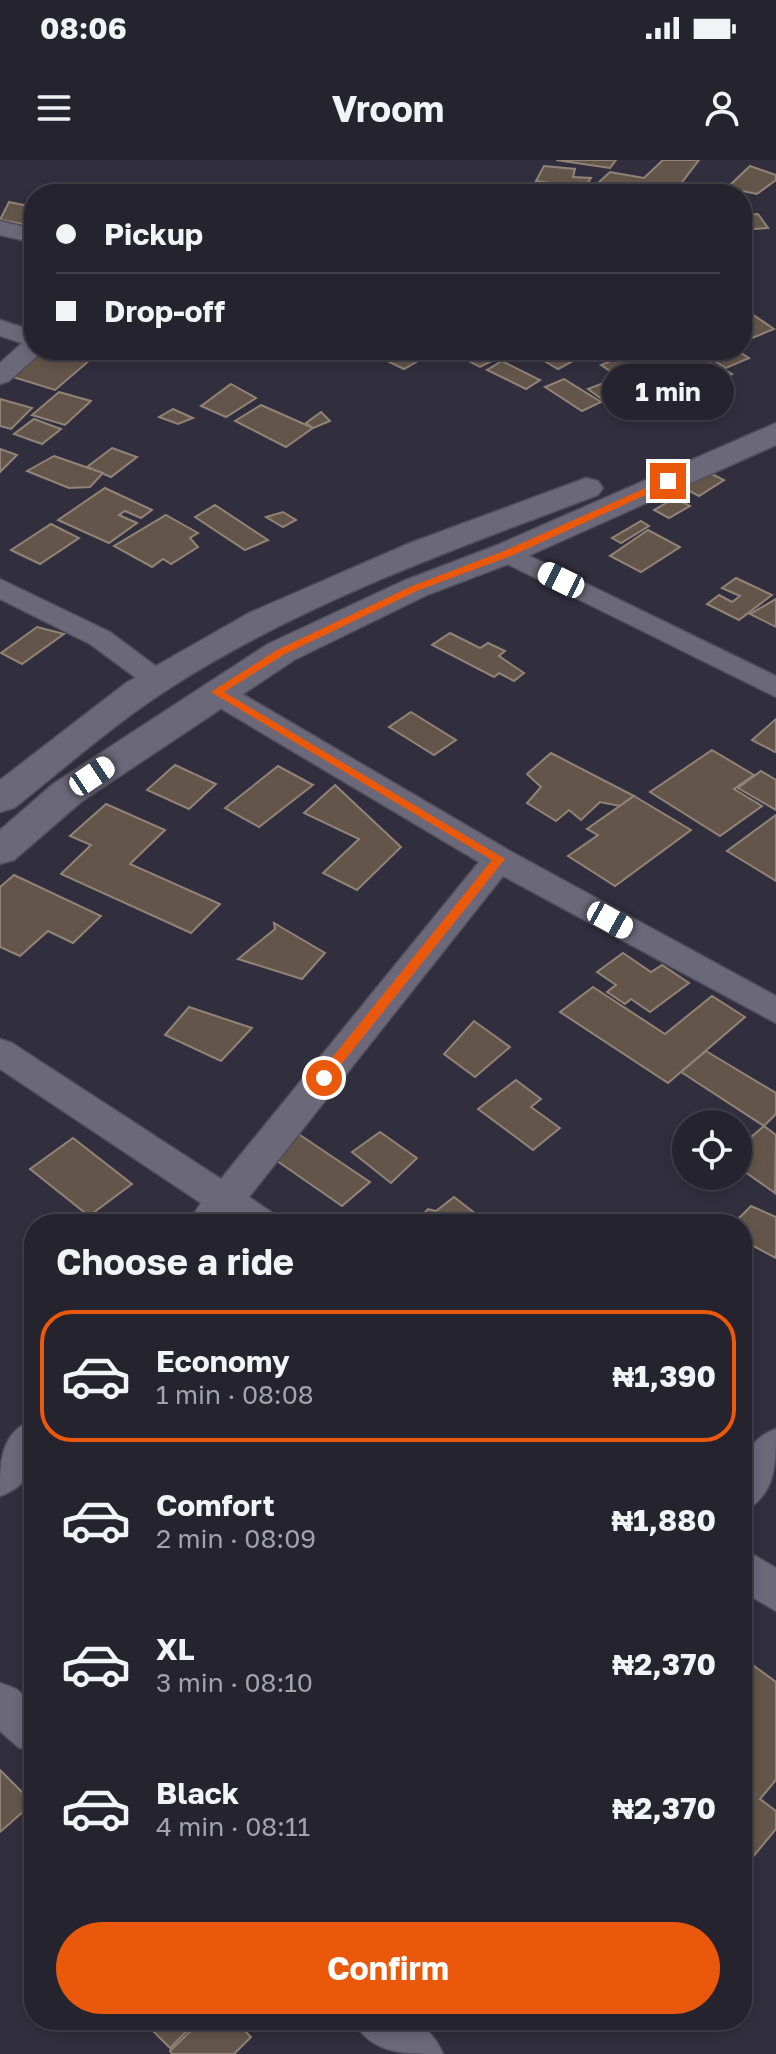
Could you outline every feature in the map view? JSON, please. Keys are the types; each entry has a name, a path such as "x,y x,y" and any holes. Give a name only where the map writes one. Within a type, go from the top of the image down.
{"street":[{"path":"0,228 24,234"},
{"path":"0,328 24,336"},
{"path":"0,376 24,355"},
{"path":"0,799 158,679 267,617 371,570 776,417"},
{"path":"0,851 67,793 281,652 415,588 507,553 776,433"},
{"path":"507,553 776,688"},
{"path":"0,588 100,638 158,679"},
{"path":"216,692 499,859 776,1011"},
{"path":"0,1052 216,1212 499,859"},
{"path":"752,1479 776,1446"},
{"path":"0,1478 24,1448"},
{"path":"752,1574 776,1592"},
{"path":"0,1703 24,1723"},
{"path":"389,2030 418,2054"}],"building":[{"path":"556,160 616,160 610,168"},
{"path":"663,160 699,160 681,184 598,183 610,172 644,178"},
{"path":"544,166 575,169 573,177 591,178 587,184 536,181"},
{"path":"750,166 776,175 776,180 757,194 752,193 752,184 731,184"},
{"path":"9,202 24,205 24,224 0,220"},
{"path":"752,214 758,214 768,228 752,229"},
{"path":"752,314 774,329 752,338"},
{"path":"30,360 90,360 55,390 10,376"},
{"path":"385,360 420,360 404,369"},
{"path":"467,360 494,360 480,367"},
{"path":"543,360 575,360 558,369"},
{"path":"613,360 629,360 656,378 634,387 601,365"},
{"path":"661,360 706,360 732,374 707,387"},
{"path":"713,360 744,360 726,368"},
{"path":"502,361 540,380 526,389 487,370"},
{"path":"564,379 601,402 582,411 545,387"},
{"path":"611,380 643,401 618,411 588,389"},
{"path":"231,384 256,398 226,417 201,406"},
{"path":"59,392 91,401 65,425 32,415"},
{"path":"0,399 32,408 11,429 0,426"},
{"path":"261,405 313,428 286,447 235,421"},
{"path":"173,409 193,418 178,424 159,417"},
{"path":"321,412 330,421 313,428 306,423"},
{"path":"34,419 61,429 42,444 14,434"},
{"path":"112,448 137,457 111,477 87,467"},
{"path":"0,449 17,455 0,472"},
{"path":"54,456 103,473 90,487 69,488 27,471"},
{"path":"704,470 724,480 699,496 678,485"},
{"path":"105,488 152,510 141,518 125,511 119,515 137,523 109,543 58,520"},
{"path":"675,498 690,506 669,518 654,510"},
{"path":"215,505 268,540 245,550 195,517"},
{"path":"283,512 296,520 283,527 266,517"},
{"path":"166,515 198,533 190,538 198,547 171,564 163,559 152,567 114,546"},
{"path":"641,521 649,526 621,543 612,538"},
{"path":"51,524 79,538 40,564 11,550"},
{"path":"648,530 680,547 641,572 610,556"},
{"path":"736,578 772,595 739,620 707,604 719,595 732,602 740,596 722,588"},
{"path":"776,599 776,627 750,614"},
{"path":"37,627 64,634 22,664 1,653"},
{"path":"450,633 480,648 488,643 505,651 499,656 524,673 514,681 499,673 494,677 432,645"},
{"path":"411,712 456,740 434,755 389,727"},
{"path":"776,719 776,751 775,752 752,740"},
{"path":"712,750 754,775 734,789 762,806 720,836 650,792"},
{"path":"551,753 634,796 620,806 600,802 581,820 569,810 556,821 527,803 541,787 527,774"},
{"path":"175,765 216,784 189,809 147,790"},
{"path":"278,766 313,785 259,827 225,808"},
{"path":"761,771 776,780 776,810 738,788"},
{"path":"335,785 401,847 357,890 323,873 359,839 304,813"},
{"path":"634,796 691,830 615,886 568,856 598,835 587,829"},
{"path":"106,804 165,830 130,864 220,904 191,933 61,874 91,845 70,836"},
{"path":"776,815 776,881 727,851"},
{"path":"14,875 101,916 73,943 48,931 20,956 0,947 0,887"},
{"path":"274,923 325,953 302,979 238,959 275,929"},
{"path":"623,953 651,972 662,965 689,983 650,1012 631,999 625,1004 607,992 616,985 597,972"},
{"path":"593,987 665,1034 712,996 745,1017 668,1083 560,1012"},
{"path":"189,1007 252,1028 221,1061 165,1035"},
{"path":"474,1021 510,1047 475,1077 444,1054"},
{"path":"706,1051 776,1093 776,1114 764,1126 752,1118 752,1110 739,1110 681,1072"},
{"path":"516,1080 541,1099 531,1107 560,1128 533,1150 478,1109"},
{"path":"764,1126 776,1135 775,1193 752,1177 752,1136"},
{"path":"294,1131 370,1182 342,1206 267,1154"},
{"path":"380,1132 417,1158 391,1183 352,1152"},
{"path":"73,1138 132,1184 92,1214 86,1214 30,1169"},
{"path":"454,1197 476,1214 423,1214 428,1209 436,1211"},
{"path":"751,1206 776,1217 776,1258 752,1245 752,1214 743,1214"},
{"path":"752,1664 776,1682 776,1780 760,1799 776,1811 776,1829 752,1858"},
{"path":"0,1770 24,1794 24,1811 0,1832"},
{"path":"152,2030 188,2030 170,2048"},
{"path":"192,2030 244,2030 251,2037 234,2054 172,2054 170,2051"}],"route":[{"path":"324,1078 499,859 216,692 281,652 415,588 507,553 668,481"}]}
